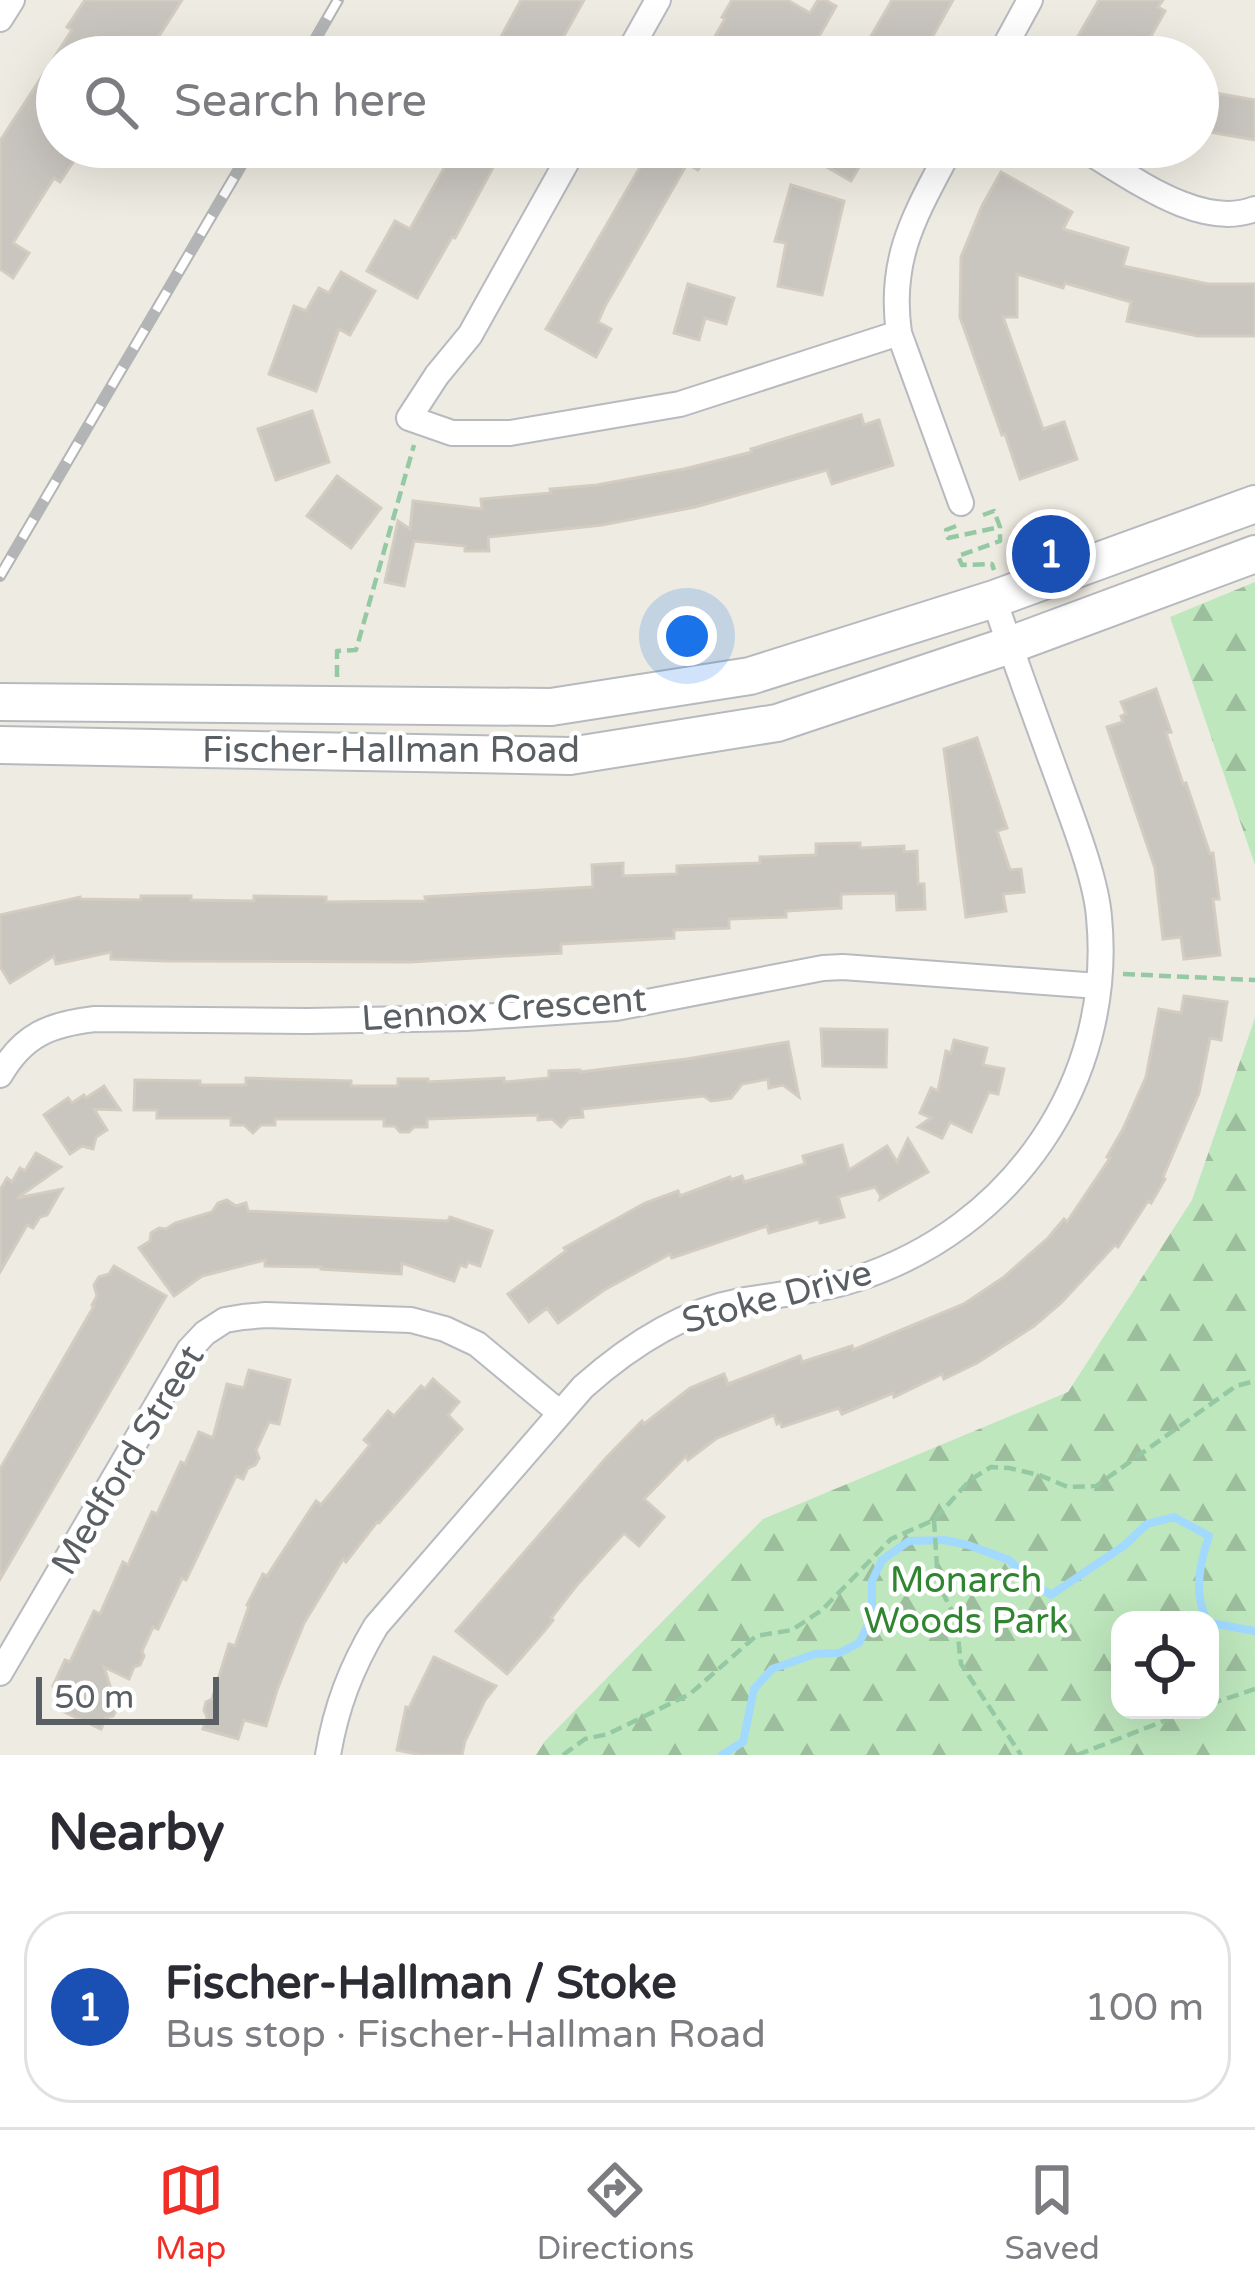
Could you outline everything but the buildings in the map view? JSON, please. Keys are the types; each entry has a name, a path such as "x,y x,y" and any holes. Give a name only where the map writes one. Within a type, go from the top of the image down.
{"main road":[{"name":"Fischer-Hallman Road","path":"18,702 551,707 749,676 994,584 1255,504"},
{"name":"Fischer-Hallman Road","path":"8,745 570,756 777,723 1010,645 1255,554"}],"street":[{"path":"0,19 12,0"},
{"path":"638,36 658,0"},
{"path":"1010,36 1030,0"},
{"path":"563,168 470,334 409,418 452,433 510,434 680,404 898,333"},
{"path":"940,168 912,221 898,261 894,303 898,333 961,503"},
{"path":"1117,168 1181,205 1214,216 1255,209"},
{"name":"Stoke Drive","path":"328,1755 335,1714 353,1665 376,1626 583,1387 608,1365 692,1315 734,1302 822,1288 884,1269 934,1245 984,1208 1031,1159 1072,1093 1108,980 1099,916 1078,832 1010,645 994,584"},
{"name":"Lennox Crescent","path":"0,1075 32,1037 61,1023 95,1019 466,1018 616,1008 823,968 1108,980"},
{"name":"Medford Street","path":"0,1673 189,1350 225,1320 266,1315 411,1320 445,1329 477,1344 560,1413"}],"path":[{"path":"337,682 338,651 356,650 421,422"},
{"path":"994,511 1000,541 958,556 962,565 992,564 994,584"},
{"path":"1108,980 1255,980"},
{"path":"563,1755 585,1739 608,1734 690,1694 756,1636 792,1630 822,1610 891,1539 934,1520 970,1480 991,1467 1068,1486 1096,1486 1236,1386 1255,1381"},
{"path":"934,1520 938,1583 956,1619 961,1664 1021,1755"},
{"path":"1219,1701 1255,1689"},
{"path":"1077,1755 1169,1719"}],"green space":[{"path":"1255,582 1255,865 1170,617"},
{"name":"Monarch Woods Park","path":"1255,1018 1255,1755 536,1755 763,1519 1068,1392 1192,1200"}],"waterway":[{"path":"722,1755 743,1742 754,1689 772,1669 815,1654 839,1653 859,1643 872,1617 872,1581 882,1560 909,1541 944,1540 1009,1560 1051,1595 1125,1545 1147,1524 1174,1517 1209,1536 1199,1589 1203,1611"},
{"path":"1219,1625 1255,1631"}],"railway":[{"path":"317,36 338,0"},
{"path":"0,576 240,168"}],"place":[{"name":"Fischer-Hallman / Stoke","path":"1051,554"}]}
